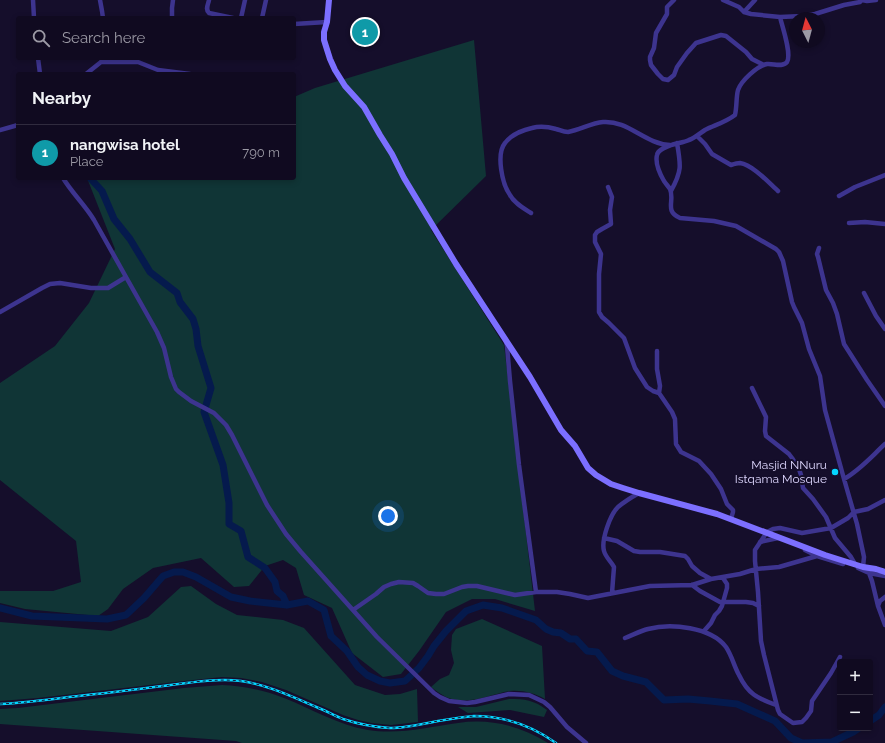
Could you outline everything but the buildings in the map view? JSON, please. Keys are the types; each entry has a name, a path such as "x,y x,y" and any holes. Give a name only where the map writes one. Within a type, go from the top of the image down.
{"street":[{"path":"33,0 34,16"},
{"path":"100,0 103,16"},
{"path":"172,16 173,0"},
{"path":"209,0 206,10 209,13 223,16"},
{"path":"242,16 246,0"},
{"path":"262,16 266,0"},
{"path":"329,0 324,40 335,70 345,86 364,106 404,178 451,255 498,326 561,430 575,446 588,468 611,484 731,518 825,555 885,572"},
{"path":"674,0 668,7 661,26 656,33 654,48 650,57 651,65 661,78 666,80 672,77 687,53 697,42 721,35 726,36 746,52 752,60 764,65"},
{"path":"723,0 739,7 744,12 756,15 780,17 815,14 844,5 860,2 862,0 876,0"},
{"path":"744,12 754,0"},
{"path":"671,191 658,169 656,156 658,152 671,145 689,140 703,131 735,115 738,89 744,81 755,70 764,65 771,63 784,64 788,59 789,52 780,17"},
{"path":"296,24 327,22"},
{"path":"38,60 40,72"},
{"path":"88,72 102,60 138,62 158,70 174,72"},
{"path":"531,213 516,203 510,196 504,180 501,165 502,150 506,142 524,130 536,127 568,132 598,123 612,122 626,126 642,136 658,143 671,145"},
{"path":"0,130 16,126"},
{"path":"696,136 705,144 712,154 731,165 738,163 747,166 778,191"},
{"path":"677,143 680,157 680,172 671,191 671,209 675,216 680,218 720,222 736,226 776,248 779,252 786,272 792,302 802,323 809,349 820,376 825,410 854,512 864,558 863,567"},
{"path":"839,196 855,187 885,174"},
{"path":"64,180 94,220 157,332 164,348 174,385 179,392 198,405 209,410 220,418 226,425 267,505 286,534 377,637 440,698 458,703 475,702 509,694 529,695 544,702 550,707 567,727 586,743"},
{"path":"608,187 612,197 610,210 611,224 597,232 594,239 601,254 599,274 599,312 602,317 624,338 635,368 647,387 652,391 659,393"},
{"path":"849,223 865,222 885,224"},
{"path":"819,248 817,254 826,290 837,314 844,344 885,406"},
{"path":"0,312 50,284 108,288 126,277"},
{"path":"864,293 876,316 885,328"},
{"path":"506,340 508,346 510,381 536,592"},
{"path":"657,351 659,393 675,419 676,444 681,452 699,461 711,474 727,504 734,512 731,518"},
{"path":"752,388 766,417 766,436 792,458 799,469 803,488 826,517 835,538 855,564"},
{"path":"844,479 858,470 885,444"},
{"path":"612,593 614,568 607,559 603,547 604,538 614,512 618,507 639,493"},
{"path":"840,657 812,701 811,711 802,722 793,723 780,714 776,705 761,641 754,554 755,550 767,532 773,529 780,528 802,533 831,528 848,518 854,512 868,509 885,500"},
{"path":"604,538 617,541 634,551 660,552 685,556 692,566 700,573 712,579"},
{"path":"760,542 780,538 817,556 857,568 868,573 885,576"},
{"path":"354,610 384,587 399,582 413,583 428,593 436,594 449,592 462,587 478,586 515,595 536,592 557,592 588,598 658,585 692,585 756,569 779,567 817,556"},
{"path":"868,573 872,581 878,606 885,624"},
{"path":"704,631 721,609 727,588 727,584 723,578"},
{"path":"692,585 723,603 746,602 759,606"},
{"path":"878,606 880,601 885,597"},
{"path":"625,638 649,628 658,627 680,627 704,631 720,641 727,648 739,676 752,694 760,699 776,705"}],"green space":[{"path":"474,40 486,176 431,230 504,345 535,611 495,599 472,599 446,612 401,674 383,677 352,653 332,608 304,595 296,568 283,560 265,566 249,586 234,587 201,558 153,568 123,589 108,609 98,616 25,609 0,603 0,591 53,591 81,582 76,541 0,480 0,383 55,346 89,303 115,249 88,180 296,180 296,96 315,88"},
{"path":"191,586 216,604 237,615 283,620 304,628 355,685 385,695 400,694 417,689 418,722 391,725 371,723 343,715 286,690 262,682 241,678 222,677 0,701 0,622 111,631 148,617 181,587"},
{"path":"482,619 542,646 545,699 528,692 510,691 481,698 457,700 446,697 431,687 440,679 449,675 454,663 451,650 452,635 456,629"},
{"path":"222,685 246,687 269,693 294,702 336,721 368,730 391,732 458,723 482,722 516,728 548,743 242,743 236,741 0,724 0,709"},
{"path":"509,699 529,701 538,704 547,710 544,717 510,710 468,713 458,707 476,707"}],"waterway":[{"path":"92,180 102,191 114,219 130,239 150,272 177,293 180,302 193,319 198,346 211,388 204,412 223,465 229,503 229,524 241,531 248,557 265,568 275,582 277,591 283,596 287,605"},
{"path":"0,608 32,616 107,619 126,615 144,598 163,576 174,572 183,572 196,577 231,597 250,601 287,605 308,601 324,610 331,636 347,651 358,667 367,675 380,681 390,683 405,681 419,668 446,631 466,611 483,605 502,608 536,620 546,629 561,633 570,639 576,639 587,651 597,652 612,671 623,676 646,682 664,700 688,699 737,704 775,721 791,738 802,743 832,742 854,731"},
{"path":"873,719 879,715 885,707"}],"railway":[{"path":"0,704 116,692 202,681 231,680 251,683 272,689 292,696 343,719 366,725 396,728 460,717 485,716 517,723 547,737 556,743"}],"place":[{"name":"nangwisa hotel","path":"365,32"},
{"name":"Masjid NNuru Istqama Mosque","path":"835,472"}]}
